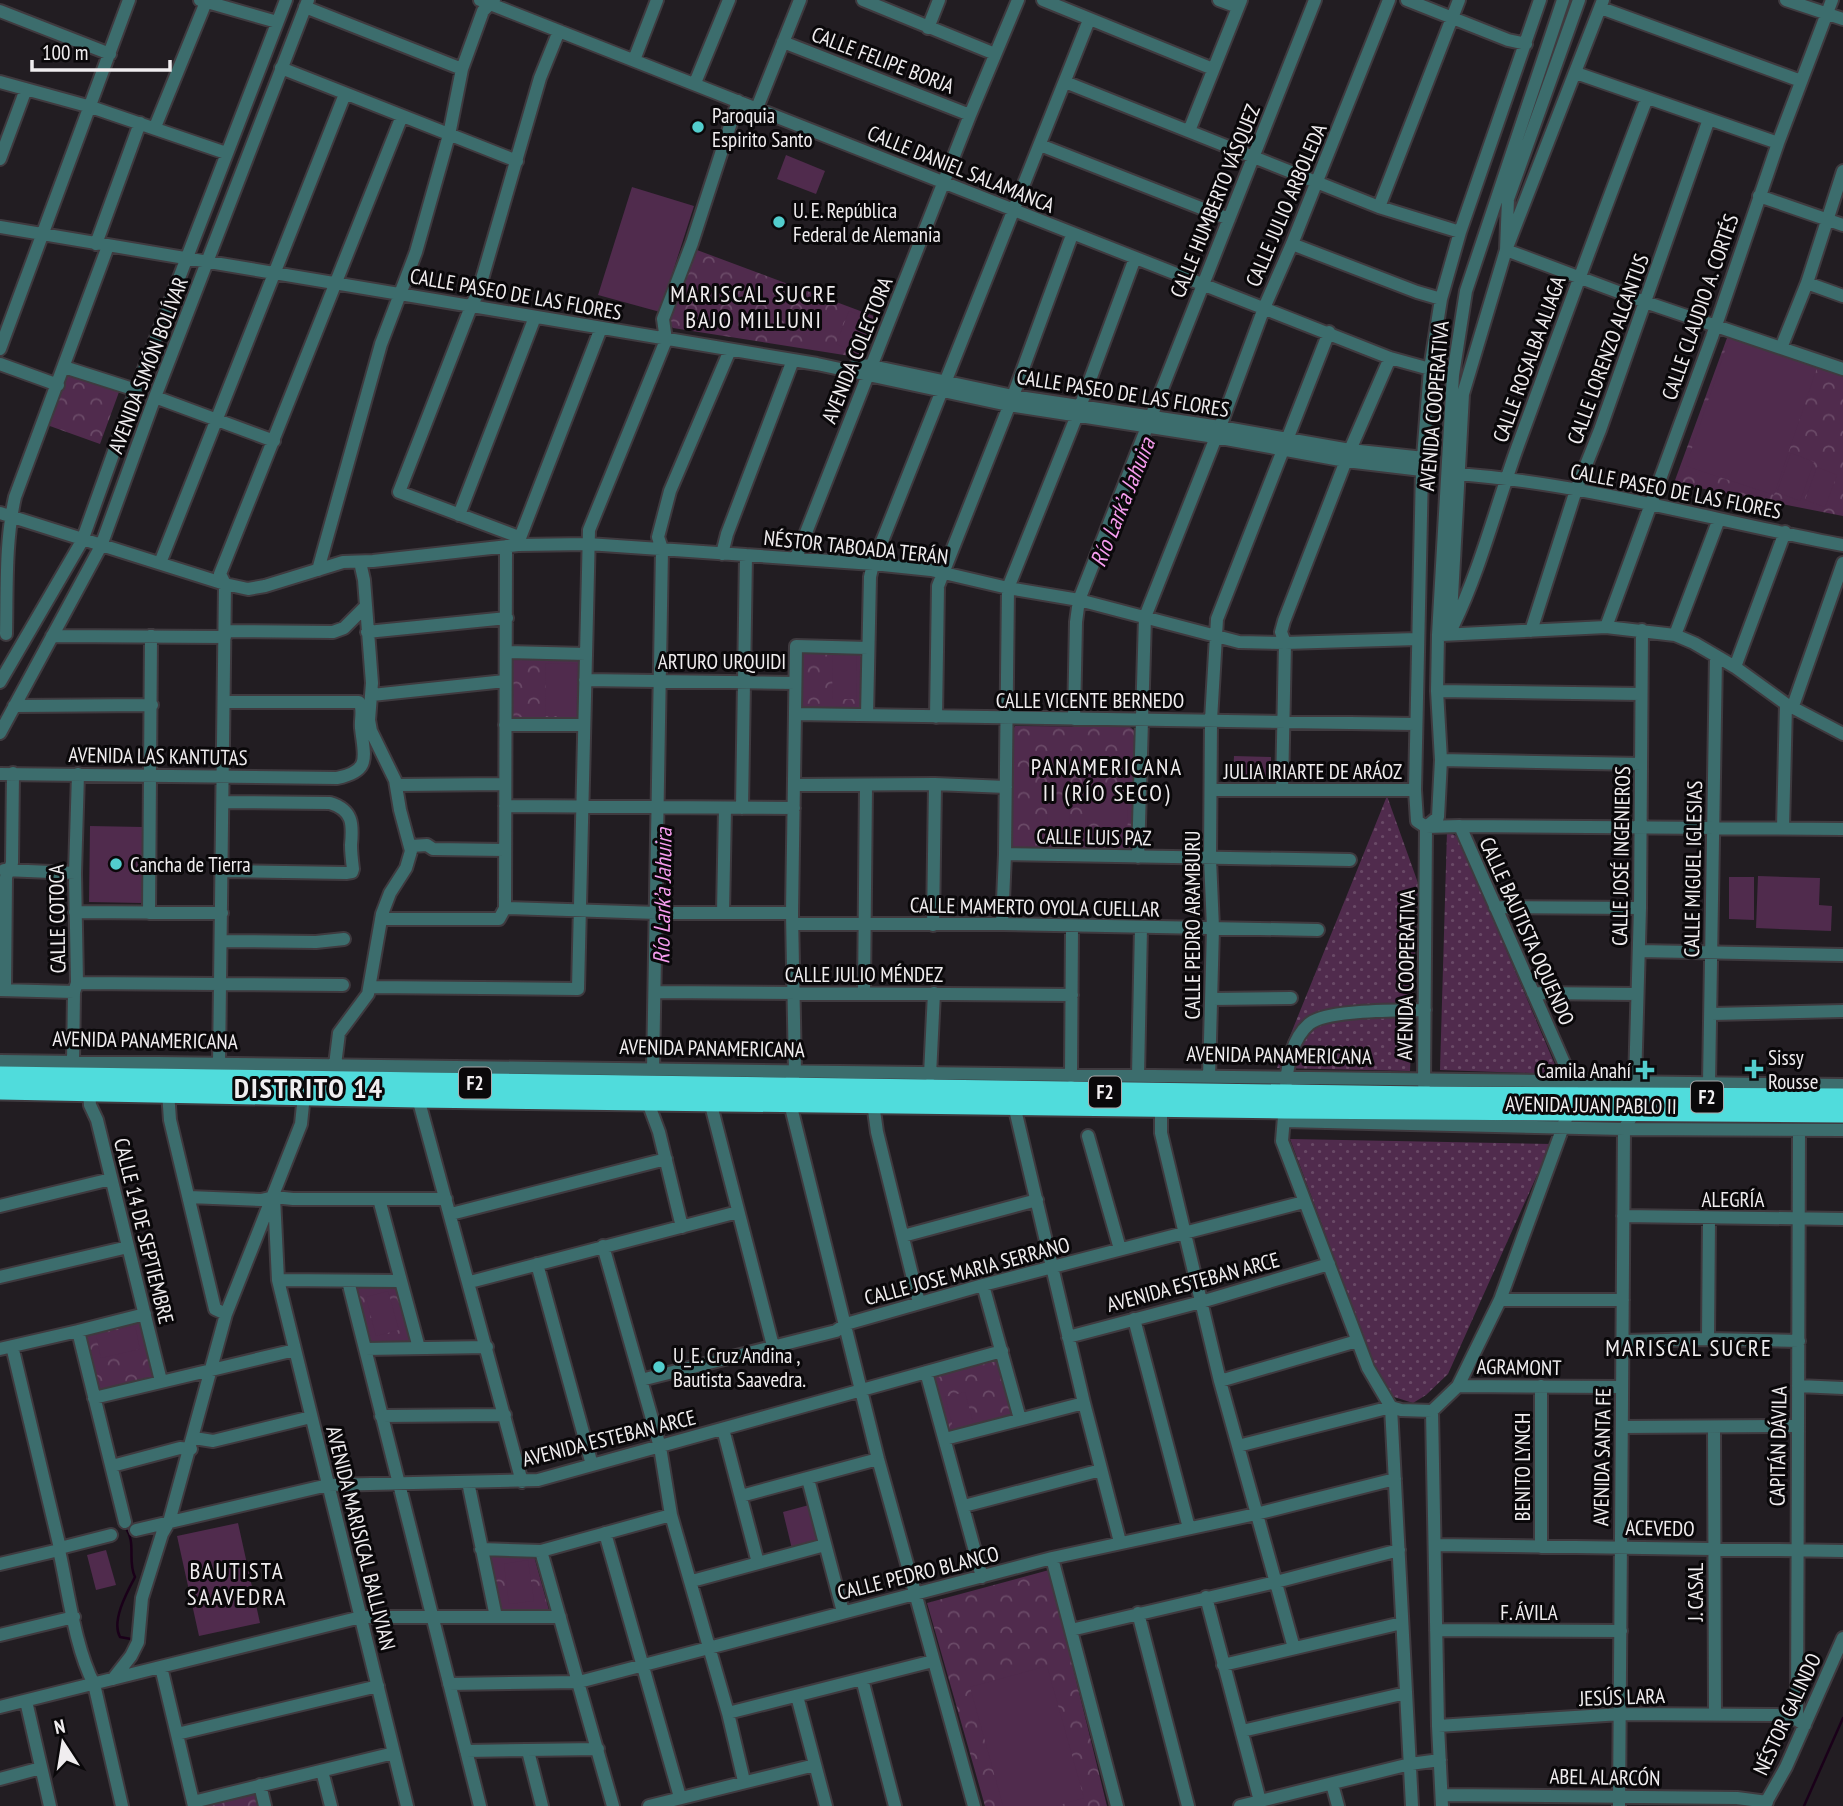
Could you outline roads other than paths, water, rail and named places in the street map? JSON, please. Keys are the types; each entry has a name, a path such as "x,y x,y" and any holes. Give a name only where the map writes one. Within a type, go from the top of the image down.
{"highway":[{"name":"AVENIDA PANAMERICANA","path":"0,1076 791,1087 1423,1103"},
{"name":"AVENIDA PANAMERICANA","path":"0,1090 418,1098 648,1086 710,1101 791,1087 873,1104 1161,1107 1285,1101"},
{"name":"AVENIDA JUAN PABLO II","path":"1423,1103 1570,1104 1843,1098"},
{"name":"AVENIDA JUAN PABLO II","path":"1570,1104 1635,1111 1843,1113"}],"street":[{"path":"0,349 129,0"},
{"name":"AVENIDA SIMÓN BOLÍVAR","path":"0,682 82,541 136,390 286,0"},
{"path":"634,60 657,0"},
{"path":"695,83 729,0"},
{"path":"757,108 800,0"},
{"path":"928,28 939,0"},
{"name":"AVENIDA COLECTORA","path":"796,558 1017,0"},
{"path":"1043,0 1213,69"},
{"path":"1189,131 1239,4 1219,0"},
{"name":"CALLE HUMBERTO VÁSQUEZ","path":"1074,719 1079,600 1315,0"},
{"name":"CALLE JULIO ARBOLEDA","path":"1138,857 1145,617 1264,308 1293,244 1390,0"},
{"path":"1407,0 1508,40 1525,44"},
{"path":"1379,206 1459,0"},
{"name":"AVENIDA COOPERATIVA","path":"1426,827 1417,821 1415,724 1423,464 1430,369 1441,299 1460,232 1540,0"},
{"name":"AVENIDA COOPERATIVA","path":"1423,1103 1426,827 1438,817 1441,760 1437,691 1444,634 1453,375 1466,290 1563,0"},
{"path":"1506,250 1508,199 1579,0"},
{"path":"1786,0 1843,19"},
{"name":"CALLE CLAUDIO A. CORTÉS","path":"1606,627 1778,143 1832,0"},
{"path":"155,127 202,1 277,22"},
{"path":"318,570 381,344 416,252 449,135 462,69 478,21 488,1"},
{"name":"CALLE DANIEL SALAMANCA","path":"488,1 1072,234 1390,358 1430,369"},
{"path":"868,1 995,54"},
{"path":"307,3 462,69"},
{"name":"AVENIDA SIMÓN BOLÍVAR","path":"0,733 101,546 155,397 307,3"},
{"path":"1801,81 1602,4 1506,250 1463,394 1444,634 1606,627 1675,635 1735,667 1789,705 1843,734"},
{"path":"0,11 110,54"},
{"path":"867,715 870,577 873,564 1089,20"},
{"path":"514,543 459,515 399,492 478,293 540,78 559,31"},
{"name":"CALLE FELIPE BORJA","path":"783,42 970,115"},
{"path":"281,68 517,161"},
{"path":"1576,74 1778,143"},
{"path":"0,82 155,127 226,153"},
{"path":"1065,82 1379,206 1460,232"},
{"path":"0,159 26,89"},
{"path":"160,563 345,94"},
{"name":"CALLE ROSALBA ALIAGA","path":"1444,634 1473,581 1579,278 1647,98"},
{"path":"370,987 578,989 589,530 666,340 663,319 692,243 738,101"},
{"path":"219,1064 225,634 225,584 220,574 402,116"},
{"name":"CALLE LORENZO ALCANTUS","path":"1531,631 1576,490 1600,430 1709,119"},
{"path":"30,634 3,634 5,515 15,497 58,385 140,123"},
{"path":"1040,145 1229,219"},
{"path":"1781,348 1807,283 1843,171"},
{"path":"1759,196 1843,225"},
{"path":"0,226 187,259"},
{"path":"936,717 938,586 1072,234"},
{"path":"1293,244 1441,299"},
{"path":"1506,250 1645,302 1843,369"},
{"path":"1002,924 1008,588 1135,257"},
{"name":"CALLE PASEO DE LAS FLORES","path":"187,259 472,304 666,340 870,370 1010,400 1348,455 1423,464"},
{"path":"1807,283 1843,296"},
{"path":"459,515 535,317"},
{"path":"381,919 499,919 505,908 505,681 507,618 514,543 601,328"},
{"name":"CALLE PEDRO ARAMBURU","path":"1209,1077 1213,928 1210,859 1214,635 1217,619 1329,332"},
{"path":"682,1227 648,1086 655,992 657,912 662,550 658,537 670,491 730,350"},
{"path":"1282,790 1285,643 1281,632 1348,455 1390,358"},
{"path":"722,554 727,534 793,360"},
{"path":"0,364 58,385"},
{"path":"64,367 136,390"},
{"path":"155,397 274,441"},
{"name":"CALLE PASEO DE LAS FLORES","path":"1458,474 1507,478 1576,490 1843,544"},
{"name":"NÉSTOR TABOADA TERÁN","path":"5,515 82,541 248,589 283,582 332,564 514,543 588,544 873,564 942,573 1079,600 1239,642 1417,639"},
{"path":"1675,635 1719,519"},
{"path":"1735,667 1786,532"},
{"path":"742,808 746,555"},
{"path":"335,1065 339,1033 362,1003 370,987 385,903 410,860 411,846 391,770 371,731 369,720 372,695 365,607 367,561"},
{"path":"1783,828 1789,705 1843,564"},
{"path":"52,636 332,632 344,628 365,607"},
{"path":"367,632 507,618"},
{"name":"CALLE JOSÉ INGENIEROS","path":"1635,1082 1640,908 1642,630"},
{"path":"149,913 151,636"},
{"name":"ARTURO URQUIDI","path":"585,680 795,683 796,646 868,648"},
{"path":"506,652 586,654"},
{"name":"CALLE MIGUEL IGLESIAS","path":"1709,1083 1716,656"},
{"path":"372,695 505,681"},
{"path":"795,683 791,1087 878,1459 974,1806"},
{"path":"1437,691 1640,694"},
{"name":"AVENIDA LAS KANTUTAS","path":"6,774 337,778 354,772 361,766 365,751 361,725 363,709 359,702 224,702"},
{"path":"14,706 152,705"},
{"name":"CALLE VICENTE BERNEDO","path":"795,714 1415,724"},
{"path":"505,725 584,725"},
{"path":"1441,760 1641,764"},
{"path":"5,870 12,863 6,774"},
{"name":"CALLE COTOCA","path":"73,1063 78,774"},
{"path":"396,785 505,784"},
{"path":"794,785 936,784 1006,787"},
{"path":"933,925 936,784"},
{"path":"864,992 866,785"},
{"name":"JULIA IRIARTE DE ARÁOZ","path":"1211,790 1415,790"},
{"path":"222,872 346,873 352,872 353,869 353,822 338,806 330,803 223,802"},
{"path":"505,806 794,808"},
{"path":"723,913 725,808"},
{"path":"1460,826 1843,829"},
{"name":"CALLE BAUTISTA OQUENDO","path":"1426,827 1460,826 1533,993 1570,1104"},
{"path":"411,846 505,850"},
{"name":"CALLE LUIS PAZ","path":"1005,854 1350,860"},
{"path":"5,870 75,873"},
{"path":"5,870 2,990 343,985"},
{"path":"1495,907 1640,908"},
{"name":"CALLE MAMERTO OYOLA CUELLAR","path":"505,908 723,913 863,924 1318,930"},
{"path":"75,912 222,913"},
{"path":"1072,926 1072,1076"},
{"path":"1138,1076 1141,927"},
{"path":"222,941 316,942 344,939"},
{"path":"1639,951 1843,955"},
{"name":"CALLE JULIO MÉNDEZ","path":"655,992 1072,995"},
{"path":"930,1075 934,993"},
{"path":"1533,993 1637,994"},
{"path":"1212,999 1292,998"},
{"path":"1412,1806 1391,1407 1368,1368 1282,1141 1288,1060 1309,1023 1337,1014 1425,1010"},
{"path":"1710,1014 1843,1012"},
{"name":"AVENIDA PANAMERICANA","path":"0,1061 335,1065 648,1086"},
{"name":"AVENIDA PANAMERICANA","path":"791,1087 930,1075 1209,1077 1285,1101 1423,1103"},
{"name":"AVENIDA JUAN PABLO II","path":"1423,1103 1570,1104 1635,1082 1843,1085"},
{"name":"CALLE 14 DE SEPTIEMBRE","path":"89,1091 90,1105 97,1120 161,1381"},
{"path":"168,1092 170,1120 215,1309 226,1314"},
{"path":"113,1679 138,1642 142,1598 162,1534 169,1522 226,1314 302,1124 304,1095"},
{"path":"418,1098 522,1482"},
{"path":"710,1101 773,1346"},
{"path":"873,1104 877,1132 919,1303"},
{"path":"1442,1800 1432,1411 1458,1385 1500,1300 1570,1104"},
{"name":"AVENIDA JUAN PABLO II","path":"1570,1104 1624,1129 1843,1130"},
{"path":"1014,1105 1084,1403 1120,1542"},
{"path":"1161,1107 1161,1133 1220,1381 1294,1648"},
{"path":"1624,1129 1635,1111"},
{"name":"AVENIDA SANTA FE","path":"1619,1801 1624,1129"},
{"name":"CAPITÁN DÁVILA","path":"1800,1130 1796,1551 1801,1723"},
{"path":"1088,1136 1120,1250"},
{"path":"451,1214 666,1159"},
{"path":"0,1206 111,1179"},
{"path":"189,1197 261,1200 274,1197 446,1199"},
{"name":"AVENIDA MARISICAL BALLIVIAN","path":"274,1197 278,1280 407,1806"},
{"path":"379,1199 419,1348"},
{"path":"903,1236 1037,1200"},
{"name":"CALLE JOSE MARIA SERRANO","path":"641,1380 836,1331 846,1324 983,1285 1304,1202"},
{"path":"470,1282 738,1212"},
{"name":"ALEGRÍA","path":"1623,1216 1843,1219"},
{"path":"1708,1339 1709,1219"},
{"path":"603,1246 660,1447 671,1515 692,1581 744,1781"},
{"path":"0,1277 128,1247"},
{"path":"537,1264 592,1465"},
{"name":"AVENIDA ESTEBAN ARCE","path":"1068,1337 1201,1302 1329,1264"},
{"path":"278,1280 400,1281"},
{"path":"348,1281 480,1806"},
{"path":"983,1285 1020,1419"},
{"path":"1500,1300 1623,1300"},
{"path":"122,1806 94,1684 74,1617 59,1549 6,1348 145,1314"},
{"path":"1134,1319 1189,1528"},
{"path":"78,1331 112,1466 192,1444 311,1417"},
{"path":"1220,1381 1357,1341"},
{"path":"1623,1341 1800,1341"},
{"path":"365,1349 487,1347"},
{"path":"94,1398 295,1350"},
{"name":"AVENIDA ESTEBAN ARCE","path":"112,1466 131,1526 169,1522 328,1485 522,1482 660,1447 1002,1351"},
{"path":"926,1372 982,1577"},
{"name":"AGRAMONT","path":"1458,1385 1622,1387"},
{"name":"BENITO LYNCH","path":"1541,1386 1541,1547"},
{"path":"1798,1386 1843,1388"},
{"path":"945,1439 1084,1403"},
{"path":"1238,1446 1391,1407 1432,1411"},
{"path":"382,1416 505,1415"},
{"name":"J. CASAL","path":"1714,1426 1715,1714"},
{"path":"1622,1427 1798,1426"},
{"path":"723,1429 758,1563"},
{"path":"741,1496 878,1459"},
{"path":"964,1506 1101,1470"},
{"path":"808,1479 843,1612"},
{"name":"CALLE PEDRO BLANCO","path":"449,1684 579,1682 1052,1558 1256,1514 1395,1479"},
{"path":"468,1482 496,1618"},
{"path":"481,1549 541,1550 671,1515"},
{"path":"605,1533 680,1797"},
{"path":"0,1564 111,1535"},
{"path":"692,1581 825,1545"},
{"name":"ACEVEDO","path":"1435,1545 1843,1551"},
{"path":"541,1550 613,1806"},
{"path":"1071,1630 1399,1550"},
{"path":"1052,1558 1117,1806"},
{"path":"1206,1597 1260,1801"},
{"path":"1138,1614 1188,1806"},
{"path":"0,1635 74,1617"},
{"path":"0,1707 361,1617 560,1617"},
{"path":"1223,1665 1402,1623"},
{"name":"F. ÁVILA","path":"1436,1630 1621,1631"},
{"name":"NÉSTOR GALINDO","path":"1765,1804 1786,1767 1801,1723 1843,1637"},
{"path":"728,1713 933,1661"},
{"path":"161,1667 193,1804 394,1753"},
{"path":"862,1679 895,1806"},
{"path":"177,1734 378,1686"},
{"path":"1242,1731 1406,1693"},
{"path":"797,1696 826,1806"},
{"path":"26,1701 50,1806"},
{"name":"JESÚS LARA","path":"1438,1726 1621,1714 1777,1715 1801,1723"},
{"path":"466,1751 598,1749"},
{"path":"528,1751 542,1806"},
{"path":"1240,1806 1410,1763 1440,1760"},
{"path":"649,1806 815,1765"},
{"path":"0,1779 41,1769"},
{"path":"322,1771 331,1806"},
{"path":"1332,1784 1338,1806"},
{"path":"260,1785 265,1806"},
{"name":"ABEL ALARCÓN","path":"1442,1800 1619,1801 1737,1798 1765,1804"}],"waterway":[{"name":"Río Lark’a Jahuira","path":"663,907 664,815 669,812"},
{"name":"Río Lark’a Jahuira","path":"661,967 662,917"},
{"path":"125,1527 129,1533 135,1577 121,1607 117,1623 120,1637 131,1639"},
{"path":"1804,1806 1843,1718"}],"place":[{"name":"Paroquia Espirito Santo","path":"698,127"},
{"name":"U. E. República Federal de Alemania","path":"779,222"},
{"name":"Cancha de Tierra","path":"116,864"},
{"name":"Sissy Rousse","path":"1754,1069"},
{"name":"Camila Anahí","path":"1645,1070"},
{"name":"U_E. Cruz Andina , Bautista Saavedra.","path":"659,1367"}],"district":[{"name":"MARISCAL SUCRE BAJO MILLUNI","path":"754,306"},
{"name":"PANAMERICANA II (RÍO SECO)","path":"1107,779"},
{"name":"DISTRITO 14","path":"309,1087"},
{"name":"MARISCAL SUCRE","path":"1689,1347"},
{"name":"BAUTISTA SAAVEDRA","path":"237,1583"}]}
